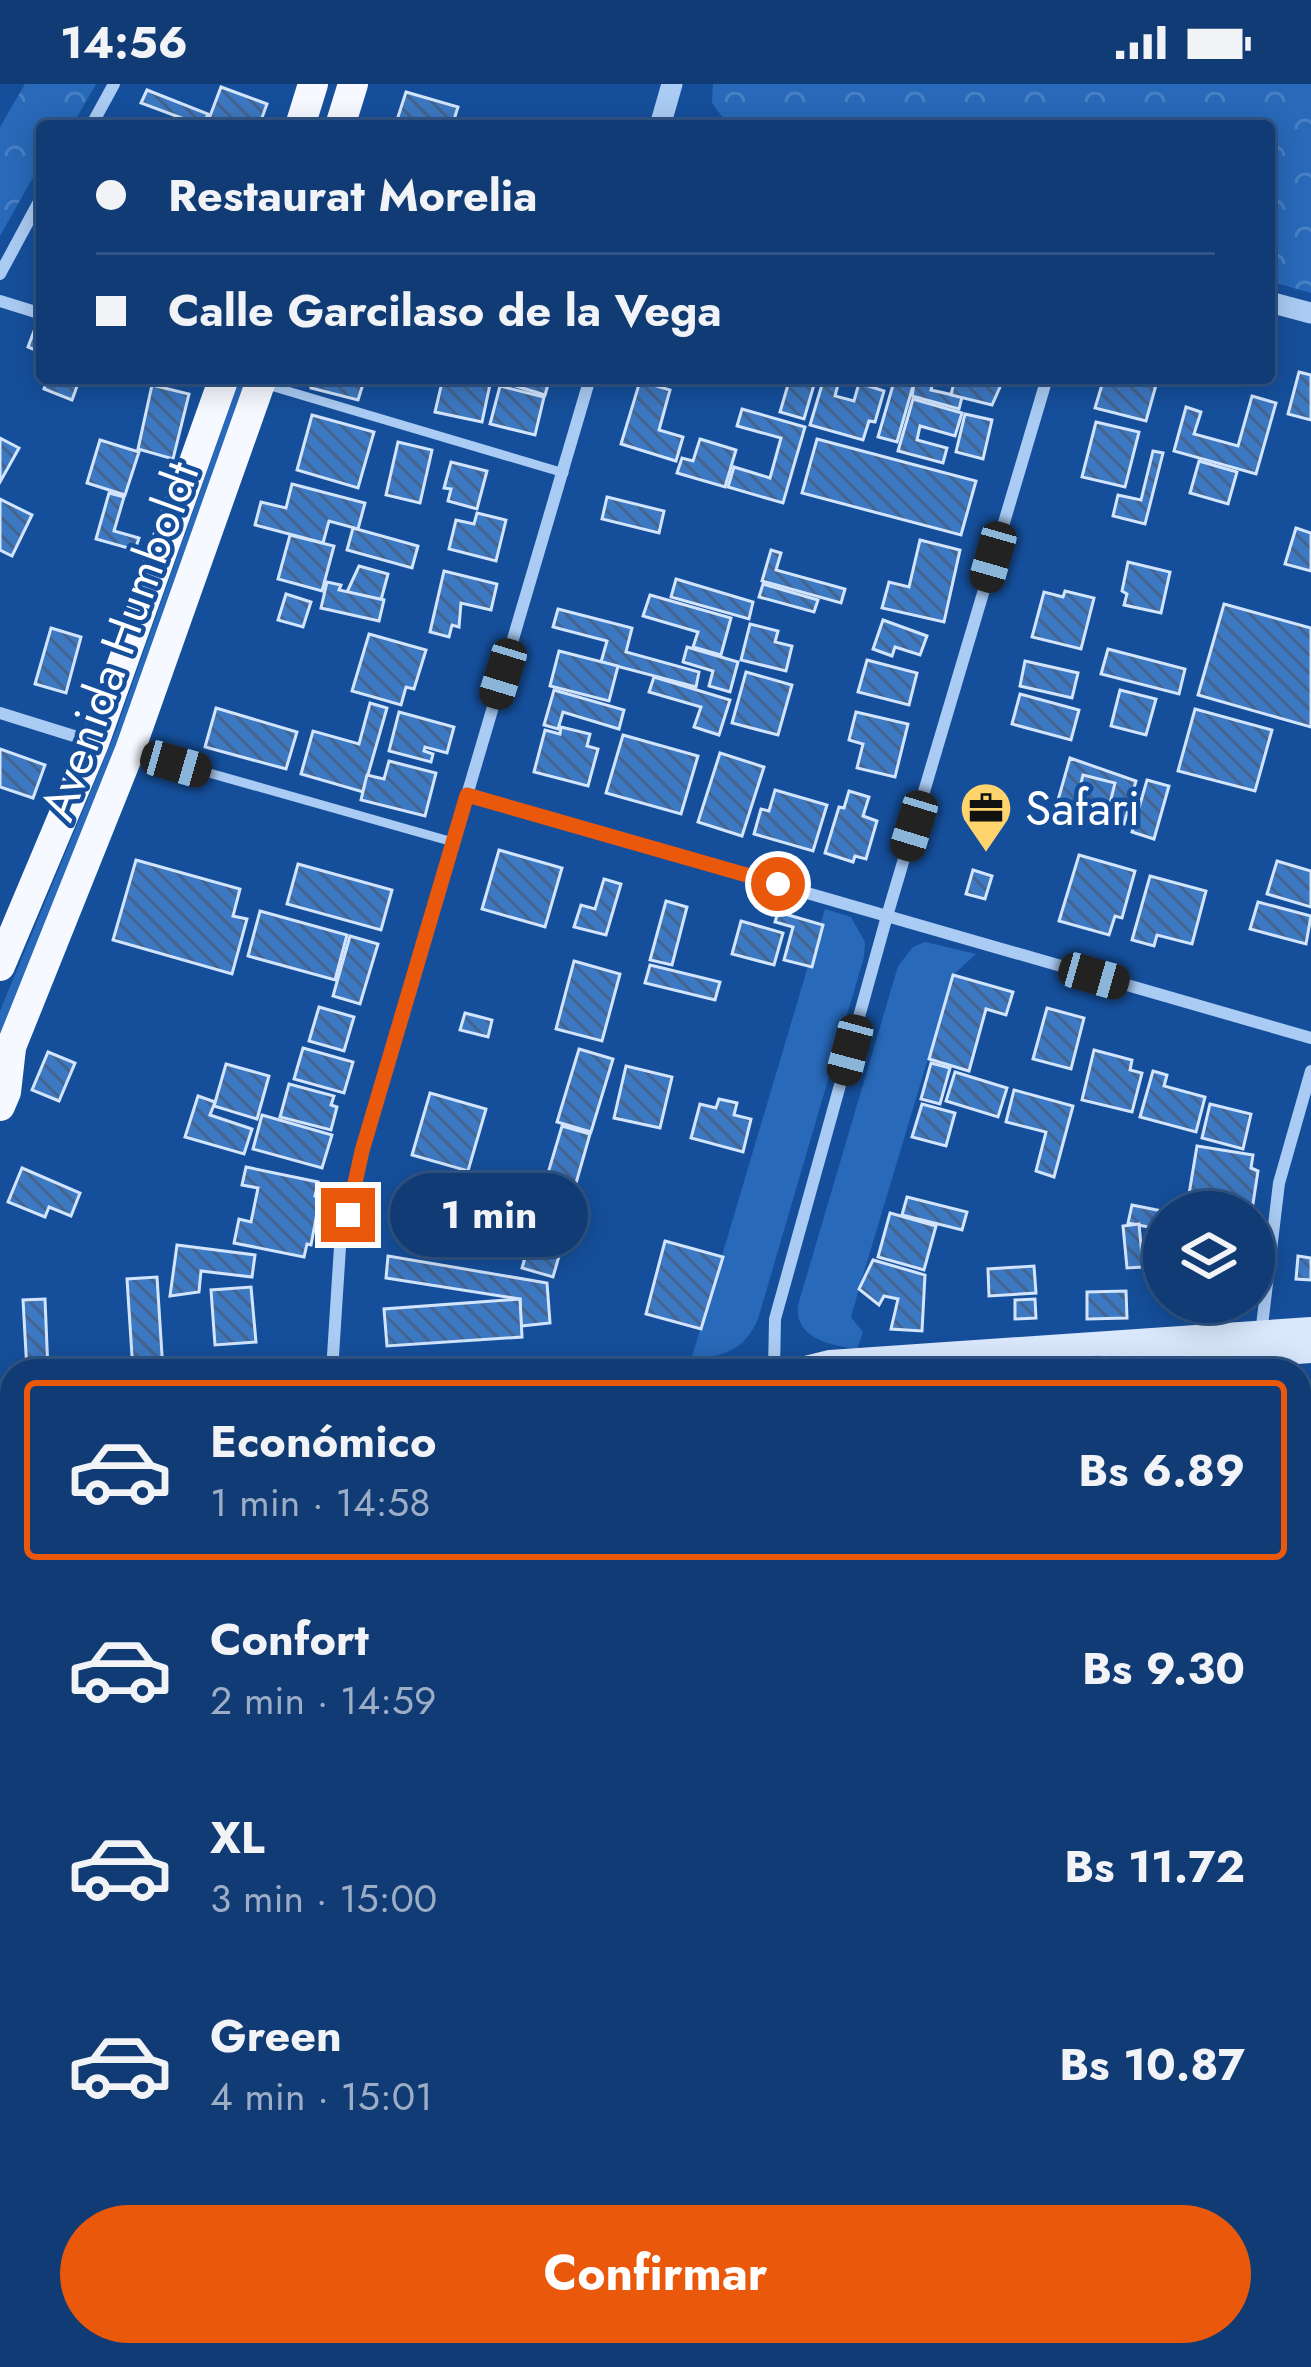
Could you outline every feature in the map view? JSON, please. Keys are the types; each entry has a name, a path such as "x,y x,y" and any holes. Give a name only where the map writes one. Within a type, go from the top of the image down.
{"main road":[{"path":"302,120 313,84"},
{"path":"342,120 353,84"},
{"name":"Avenida Humboldt","path":"0,965 94,742 222,384"},
{"name":"Avenida Humboldt","path":"0,1106 6,1092 6,1057 130,750 261,384"},
{"path":"1189,1359 1258,1353 1311,1329"},
{"path":"937,1359 1311,1351"}],"street":[{"path":"94,120 114,84"},
{"path":"661,120 672,84"},
{"path":"0,274 36,207"},
{"path":"0,301 36,312"},
{"path":"1275,304 1311,313"},
{"path":"333,1359 340,1247 358,1170 588,384"},
{"path":"774,1359 775,1319 887,916 1045,384"},
{"path":"0,713 94,742"},
{"path":"467,795 1311,1038"},
{"path":"1258,1353 1279,1183 1311,1070"}],"lane":[{"path":"272,384 564,473"},
{"path":"130,750 453,842"}],"green space":[{"path":"25,84 96,84 75,120 36,120 36,172 0,236 0,127"},
{"path":"713,84 1311,84 1311,293 1275,283 1275,120 725,120 712,103"},
{"path":"238,384 247,384 125,738 0,1039 0,1011 115,733"},
{"path":"825,909 851,917 865,942 864,957 758,1319 732,1350 691,1359"},
{"path":"925,942 976,954 953,975 851,1317 863,1332 857,1349 816,1338 802,1325 798,1305 898,966 913,947"}],"building":[{"path":"221,87 267,104 261,120 209,120"},
{"path":"147,90 208,114 206,120 187,120 141,103"},
{"path":"406,92 458,107 454,120 397,120"},
{"path":"36,326 36,350 28,347"},
{"path":"1299,372 1311,375 1311,420 1288,414"},
{"path":"46,384 78,384 72,400 44,389"},
{"path":"309,384 363,384 358,400"},
{"path":"442,384 490,384 482,422 435,412"},
{"path":"509,384 548,384 545,395"},
{"path":"639,384 670,390 659,430 683,437 676,461 621,444"},
{"path":"788,384 814,384 804,419 780,412"},
{"path":"822,384 838,384 835,396 854,401 859,384 884,391 875,422 869,421 863,440 810,425"},
{"path":"893,384 914,384 897,442 878,437"},
{"path":"914,384 932,384 931,390 962,397 959,409 912,396"},
{"path":"954,384 1001,384 992,405 951,395"},
{"path":"1102,384 1156,384 1146,421 1095,408"},
{"path":"152,385 189,394 173,459 138,449"},
{"path":"500,386 544,397 535,435 490,424"},
{"path":"1252,396 1276,403 1256,474 1174,451 1186,407 1201,412 1194,434 1238,446"},
{"path":"913,399 962,413 955,436 920,426 917,440 947,448 943,463 898,451"},
{"path":"742,409 805,427 783,503 728,487 734,467 770,478 781,438 737,426"},
{"path":"965,414 992,420 983,459 956,452"},
{"path":"312,415 374,432 358,488 297,470"},
{"path":"1096,422 1139,432 1125,487 1082,477"},
{"path":"0,438 19,448 0,482"},
{"path":"700,439 736,450 725,487 677,473 682,458 693,461"},
{"path":"817,439 976,481 961,535 802,493"},
{"path":"100,440 139,452 125,495 87,483"},
{"path":"398,442 432,450 420,503 386,495"},
{"path":"1153,451 1163,453 1145,524 1113,516 1118,495 1141,500"},
{"path":"1199,461 1237,472 1228,504 1190,493"},
{"path":"451,462 487,471 477,509 448,501 451,489 444,488"},
{"path":"292,484 365,503 358,529 329,521 323,543 255,525 261,502 286,508"},
{"path":"109,493 124,497 114,531 139,538 135,550 96,539"},
{"path":"607,497 664,511 659,533 602,519"},
{"path":"0,499 32,515 12,556 0,550"},
{"path":"477,513 506,520 496,561 449,549 456,520 474,524"},
{"path":"353,528 418,546 412,568 347,550"},
{"path":"1296,528 1311,533 1311,571 1285,564"},
{"path":"290,535 334,546 322,591 278,579"},
{"path":"920,540 960,550 944,622 882,608 889,582 909,587"},
{"path":"771,550 781,553 776,570 845,589 841,603 762,581"},
{"path":"1128,562 1170,572 1161,613 1124,605"},
{"path":"359,566 388,574 381,600 347,592"},
{"path":"444,571 497,584 491,610 461,603 459,627 452,625 449,637 430,632"},
{"path":"676,579 753,602 749,619 671,597"},
{"path":"327,582 341,585 339,590 384,600 379,621 321,608"},
{"path":"763,584 818,600 814,612 759,597"},
{"path":"1065,591 1094,598 1081,649 1032,637 1044,592 1063,597"},
{"path":"286,594 311,602 303,627 278,620"},
{"path":"650,595 731,618 721,655 693,647 698,632 643,616"},
{"path":"1224,604 1311,628 1311,727 1198,695"},
{"path":"558,609 632,628 626,652 699,672 696,687 601,662 607,641 553,627"},
{"path":"883,620 927,636 920,655 895,647 892,656 873,649"},
{"path":"750,624 778,631 775,642 792,646 786,671 741,660"},
{"path":"51,628 81,637 66,693 35,684"},
{"path":"369,634 426,650 414,689 406,687 401,705 352,691"},
{"path":"687,647 738,662 730,692 709,686 713,671 683,662"},
{"path":"1108,649 1185,669 1179,694 1101,674"},
{"path":"559,651 618,666 609,701 550,686"},
{"path":"867,660 917,673 909,705 858,692"},
{"path":"1025,661 1078,673 1072,698 1020,686"},
{"path":"746,672 792,685 778,735 732,723"},
{"path":"654,677 730,700 719,735 694,727 701,707 649,692"},
{"path":"554,690 624,710 619,729 563,712 558,729 544,725"},
{"path":"1120,690 1156,699 1146,735 1111,726"},
{"path":"1020,694 1079,710 1071,740 1012,724"},
{"path":"370,703 387,708 363,792 301,774 313,731 359,744"},
{"path":"216,708 297,732 286,769 205,747"},
{"path":"1195,709 1272,730 1255,791 1178,771"},
{"path":"399,712 454,727 447,753 425,747 424,751 433,754 431,762 389,751"},
{"path":"856,712 908,724 895,777 857,768 863,744 849,740"},
{"path":"561,727 590,734 587,746 598,749 588,786 534,772 545,730 560,734"},
{"path":"623,735 698,756 681,814 606,793"},
{"path":"0,749 45,765 33,798 0,787"},
{"path":"720,753 764,767 742,836 698,822"},
{"path":"1070,758 1136,781 1124,824 1074,811 1072,819 1054,814"},
{"path":"389,761 436,773 425,816 361,800 367,775 384,779"},
{"path":"1083,775 1115,783 1109,807 1077,799"},
{"path":"1147,780 1169,786 1154,839 1132,832"},
{"path":"775,790 827,805 813,851 754,834 761,809 769,811"},
{"path":"849,791 869,797 863,816 877,821 866,859 855,856 853,862 825,853"},
{"path":"499,850 562,868 545,927 482,909"},
{"path":"1079,855 1135,871 1122,918 1115,916 1109,935 1059,921"},
{"path":"136,860 240,889 233,916 247,919 232,974 113,940"},
{"path":"1277,861 1311,871 1311,907 1267,894"},
{"path":"298,864 392,890 381,930 287,904"},
{"path":"973,870 992,876 985,899 966,894"},
{"path":"1150,876 1206,891 1192,944 1157,935 1154,946 1132,940"},
{"path":"604,879 621,884 606,935 574,927 581,905 595,909"},
{"path":"666,901 687,907 672,965 650,960"},
{"path":"1258,902 1311,916 1306,944 1250,929"},
{"path":"260,911 347,935 335,980 248,956"},
{"path":"778,912 823,925 812,967 784,960 793,927 775,922"},
{"path":"741,921 783,933 774,965 732,954"},
{"path":"350,936 378,944 360,1004 333,996"},
{"path":"574,961 620,974 602,1041 556,1029"},
{"path":"650,965 720,982 715,1000 645,983"},
{"path":"953,975 1013,992 1006,1015 986,1009 969,1071 929,1059"},
{"path":"319,1007 354,1017 344,1051 309,1041"},
{"path":"1047,1008 1084,1018 1071,1069 1033,1059"},
{"path":"465,1013 492,1020 488,1037 460,1030"},
{"path":"303,1048 353,1062 344,1093 294,1079"},
{"path":"579,1049 613,1059 591,1132 557,1122"},
{"path":"1094,1050 1132,1060 1130,1070 1142,1073 1132,1112 1082,1100"},
{"path":"48,1052 75,1063 59,1101 32,1090"},
{"path":"931,1063 950,1068 940,1104 921,1099"},
{"path":"226,1064 269,1076 257,1119 214,1106"},
{"path":"626,1066 672,1077 660,1128 614,1118"},
{"path":"1153,1071 1167,1075 1164,1086 1205,1097 1196,1132 1140,1117"},
{"path":"955,1072 1007,1088 998,1117 946,1101"},
{"path":"289,1084 334,1096 331,1105 337,1107 331,1130 280,1117"},
{"path":"1014,1090 1073,1106 1054,1177 1036,1171 1046,1132 1006,1122"},
{"path":"430,1093 486,1109 468,1171 412,1155"},
{"path":"198,1096 215,1102 210,1115 252,1129 244,1154 185,1137"},
{"path":"719,1099 737,1103 734,1115 751,1119 743,1152 691,1138 700,1104 716,1108"},
{"path":"922,1104 955,1113 946,1146 912,1137"},
{"path":"1210,1104 1251,1114 1243,1149 1202,1138"},
{"path":"262,1115 332,1135 322,1168 253,1149"},
{"path":"562,1126 590,1134 569,1208 540,1200"},
{"path":"1197,1146 1253,1155 1251,1168 1258,1171 1255,1191 1190,1191"},
{"path":"246,1167 318,1182 315,1196 320,1197 311,1245 307,1244 304,1257 234,1243 239,1219 251,1222 258,1188 242,1185"},
{"path":"22,1168 80,1193 71,1216 49,1207 45,1217 8,1202"},
{"path":"907,1197 967,1212 962,1230 902,1215"},
{"path":"541,1202 572,1211 553,1277 522,1268"},
{"path":"1132,1205 1143,1207 1143,1226 1128,1223"},
{"path":"890,1213 936,1226 924,1270 878,1257"},
{"path":"1139,1224 1143,1267 1127,1268 1123,1226"},
{"path":"665,1241 723,1257 701,1329 646,1314"},
{"path":"177,1245 255,1255 252,1277 201,1271 199,1292 170,1296"},
{"path":"388,1256 547,1283 550,1323 521,1326 520,1299 386,1278"},
{"path":"1298,1256 1311,1258 1311,1280 1296,1279"},
{"path":"873,1260 925,1275 922,1331 891,1329 898,1299 884,1296 879,1305 859,1289"},
{"path":"1034,1266 1036,1293 989,1296 988,1269"},
{"path":"157,1277 162,1359 132,1359 127,1279"},
{"path":"251,1287 256,1342 215,1345 211,1290"},
{"path":"1126,1291 1127,1318 1087,1319 1087,1292"},
{"path":"45,1299 48,1359 26,1359 23,1300"},
{"path":"520,1299 522,1337 387,1346 384,1309"},
{"path":"1035,1299 1036,1318 1015,1319 1015,1300"}],"place":[{"name":"Safari","path":"986,854"}],"route":[{"path":"348,1215 362,1151 467,795 778,884"}]}
